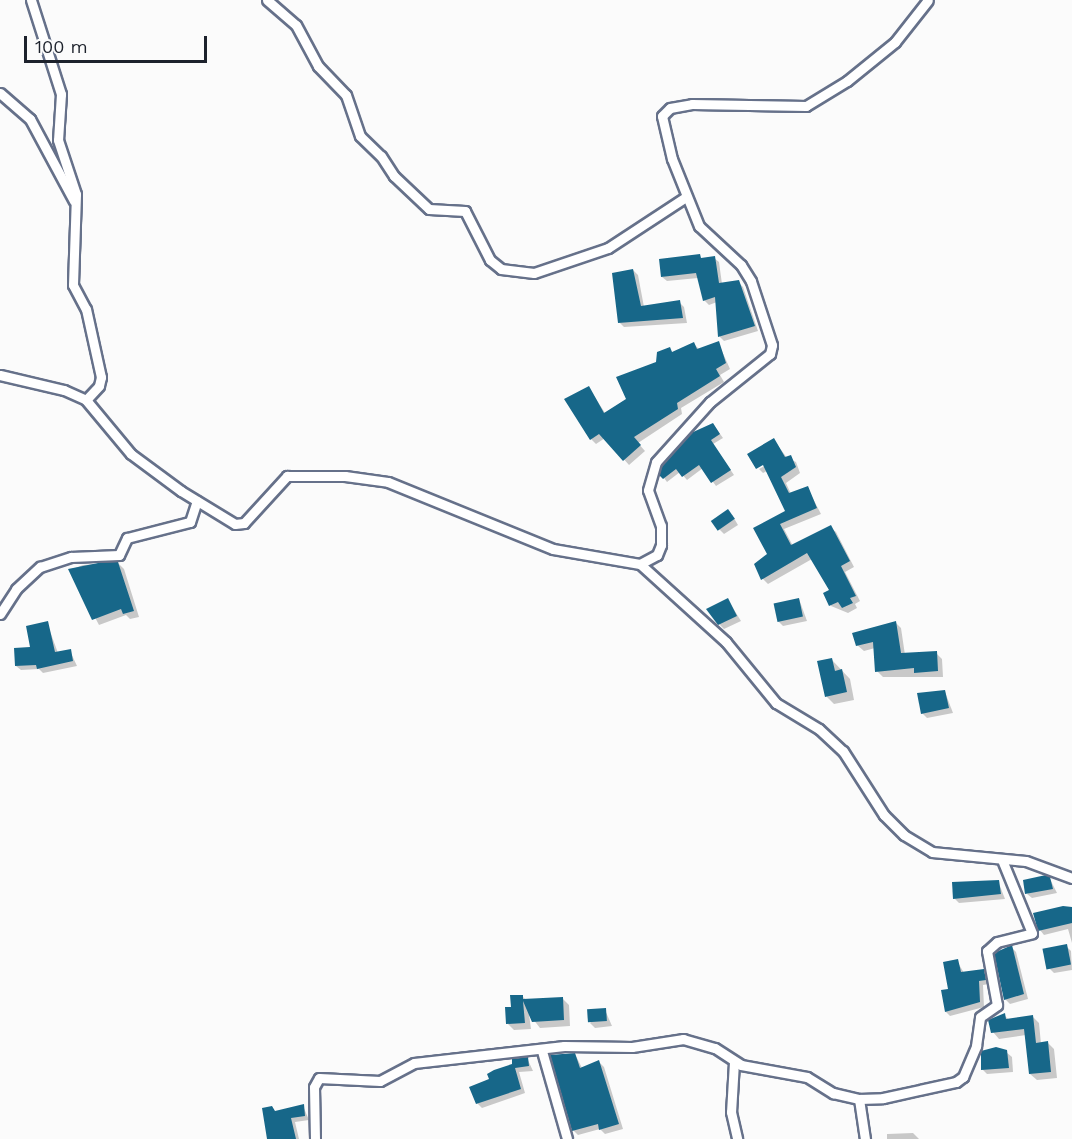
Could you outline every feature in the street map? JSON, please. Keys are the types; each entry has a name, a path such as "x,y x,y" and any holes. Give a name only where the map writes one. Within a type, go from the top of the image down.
{"street":[{"path":"31,0 61,94 57,134 75,186 73,285 86,309 101,378 99,386 86,400"},
{"path":"267,0 296,25 318,66 346,95 360,136 381,156 394,176 429,209 465,211 490,260 501,269 534,273 608,248 686,196"},
{"path":"640,564 657,555 661,545 661,526 648,490 656,462 710,402 772,350 771,333 751,281 741,265 699,226 665,136 664,111 692,104 741,102 782,108 806,105 847,81 895,42 928,0"},
{"path":"0,93 30,119 76,206"},
{"path":"0,375 64,390 86,400 131,454 197,501 235,524 244,523 280,479 293,473 376,479 438,501 524,540 640,564 726,642 776,703 819,729 843,751 894,827 932,852 1026,861 1072,878"},
{"path":"0,614 15,589 40,567 71,557 119,555 127,537 190,522 197,501"},
{"path":"315,1139 314,1087 320,1078 380,1081 414,1063 485,1053 542,1051 584,1044 632,1047 682,1039 716,1048 734,1062 807,1077 833,1093 859,1099 928,1090 956,1082 963,1077 976,1046 980,1017 997,1005 987,951 997,942 1032,933 1002,860"},
{"path":"542,1051 567,1139"},
{"path":"734,1062 731,1112 737,1139"},
{"path":"859,1099 865,1139"}],"building":[{"path":"700,254 701,258 715,256 719,283 739,280 755,326 718,337 715,297 703,301 696,273 661,277 659,259"},
{"path":"633,269 641,306 680,300 683,318 618,323 612,273"},
{"path":"719,341 726,363 716,369 720,376 677,403 678,409 634,437 641,445 623,461 599,434 590,440 564,399 589,386 604,413 626,399 616,377 656,362 657,352 670,347 672,352 694,342 697,349"},
{"path":"713,423 720,434 711,440 731,470 711,483 699,465 682,477 676,469 663,479 659,475 662,465 691,433"},
{"path":"774,438 785,457 791,455 796,467 781,477 789,493 808,486 817,508 780,524 791,545 831,525 850,561 841,566 856,596 850,598 853,603 842,608 838,602 829,606 823,593 829,590 807,553 761,580 754,564 767,554 753,528 785,511 763,465 756,469 747,454"},
{"path":"728,509 735,519 718,531 711,521"},
{"path":"103,562 118,562 134,611 123,614 121,609 92,620 68,569"},
{"path":"728,598 737,616 718,625 706,609"},
{"path":"799,598 803,617 778,622 774,603"},
{"path":"48,621 55,652 71,649 73,661 37,669 36,665 15,666 14,648 30,647 26,626"},
{"path":"896,621 901,653 937,651 938,671 914,673 914,668 875,672 873,642 856,646 852,633"},
{"path":"832,658 835,671 842,669 847,692 825,697 817,661"},
{"path":"945,690 949,708 921,714 917,693"},
{"path":"1046,875 1050,877 1053,889 1025,894 1023,880"},
{"path":"999,880 1001,894 953,899 952,882"},
{"path":"1063,906 1072,907 1072,923 1038,931 1033,913"},
{"path":"1067,944 1071,965 1046,969 1042,949"},
{"path":"1012,945 1024,994 1004,1000 994,953"},
{"path":"958,959 961,972 984,969 986,980 979,981 980,1002 945,1012 941,990 948,989 943,962"},
{"path":"510,995 523,995 523,999 563,997 564,1020 532,1022 523,1001 525,1023 506,1024 505,1007 511,1007"},
{"path":"606,1008 607,1021 588,1022 587,1009"},
{"path":"1005,1013 1006,1019 1033,1015 1036,1043 1048,1041 1051,1072 1029,1074 1024,1029 991,1033 988,1020"},
{"path":"996,1047 1007,1050 1009,1068 981,1070 981,1051"},
{"path":"575,1053 580,1068 599,1060 619,1124 599,1130 598,1124 572,1131 550,1055"},
{"path":"528,1057 529,1066 515,1068 521,1089 476,1104 469,1087 489,1079 487,1074 512,1064 512,1059"},
{"path":"304,1104 305,1116 291,1118 296,1139 267,1139 262,1108 272,1106 275,1111"}]}
